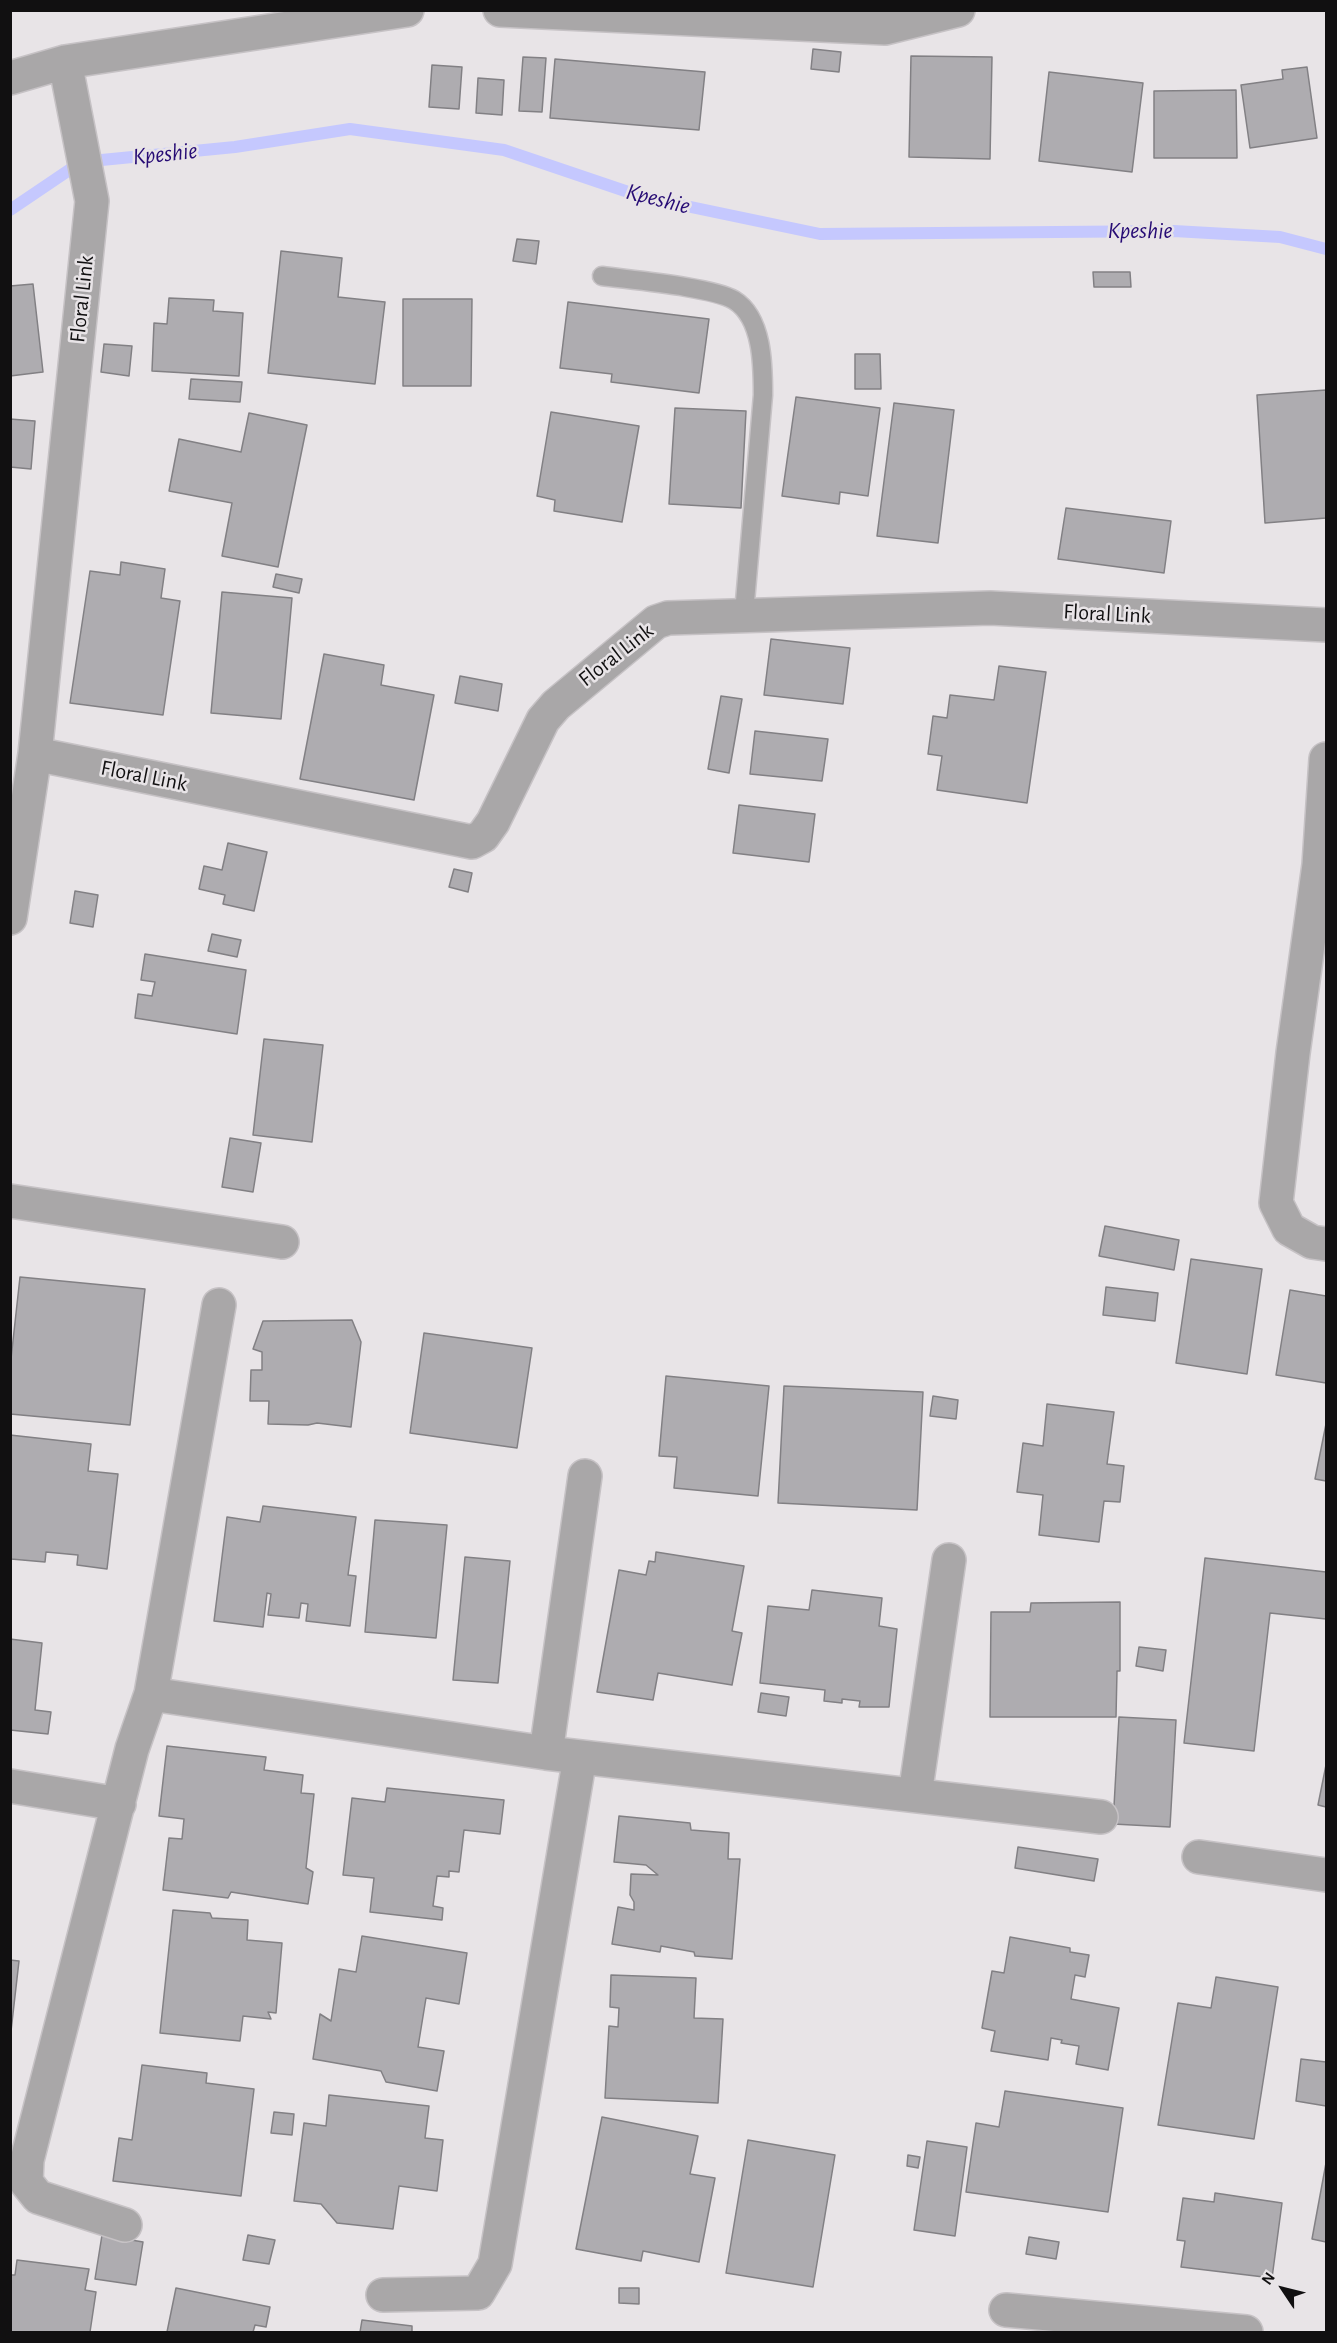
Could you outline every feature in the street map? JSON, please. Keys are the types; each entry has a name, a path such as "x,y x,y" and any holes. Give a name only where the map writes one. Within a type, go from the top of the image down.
{"street":[{"path":"10,78 65,62 407,10"},
{"path":"500,10 885,28 958,10"},
{"name":"Floral Link","path":"10,918 35,754 92,201 65,62"},
{"name":"Floral Link","path":"35,754 472,842 483,836 494,822 543,720 575,687 656,622 681,615 990,608 1326,625"},
{"path":"1326,759 1319,865 1293,1053 1276,1203 1289,1229 1312,1242 1326,1244"},
{"path":"10,1201 282,1242"},
{"path":"125,2225 38,2197 26,2182 27,2160 132,1749 151,1694 219,1305"},
{"path":"546,1753 585,1476"},
{"path":"915,1795 949,1560"},
{"path":"151,1694 546,1753 1101,1817"},
{"path":"383,2295 478,2293 495,2264 580,1757"},
{"path":"10,1786 119,1804"},
{"path":"1199,1857 1326,1875"},
{"path":"1006,2310 1246,2332"}],"lane":[{"path":"602,276 714,293 734,300 746,312 756,334 763,362 763,394 744,613"}],"building":[{"path":"813,49 841,52 839,72 811,69"},
{"path":"911,56 992,57 990,159 909,157"},
{"path":"523,57 546,58 542,112 519,111"},
{"path":"555,59 705,72 699,130 550,118"},
{"path":"432,65 462,67 459,109 429,107"},
{"path":"1307,67 1317,138 1250,148 1241,85 1283,79 1282,70"},
{"path":"1049,72 1143,83 1132,172 1039,161"},
{"path":"478,78 504,80 502,115 476,113"},
{"path":"1236,90 1237,158 1154,158 1154,91"},
{"path":"517,239 539,241 536,264 513,261"},
{"path":"281,251 342,258 338,297 385,302 375,384 268,373"},
{"path":"1093,272 1130,272 1131,287 1094,287"},
{"path":"33,284 43,372 10,376 10,286"},
{"path":"169,298 214,300 213,311 243,313 239,376 152,371 154,323 167,324"},
{"path":"403,299 472,299 471,386 403,386"},
{"path":"568,302 709,319 699,393 611,382 612,374 560,368"},
{"path":"104,344 132,346 129,376 101,372"},
{"path":"855,354 880,354 881,389 855,389"},
{"path":"191,379 242,382 240,402 189,399"},
{"path":"1326,390 1326,518 1265,523 1257,395"},
{"path":"796,397 880,408 868,496 840,492 839,504 782,496"},
{"path":"894,403 954,410 938,543 877,536"},
{"path":"675,408 746,411 741,508 669,504"},
{"path":"551,412 639,426 622,522 554,511 555,500 537,496"},
{"path":"249,413 307,425 278,567 222,556 232,503 169,491 179,439 241,452"},
{"path":"10,419 35,421 31,469 10,467"},
{"path":"1066,508 1171,521 1164,573 1058,559"},
{"path":"121,562 165,569 161,598 180,601 163,715 70,703 90,571 120,575"},
{"path":"276,574 302,579 299,593 273,587"},
{"path":"222,592 292,598 281,719 211,713"},
{"path":"771,639 850,648 843,704 764,695"},
{"path":"324,654 384,665 381,685 434,695 414,800 300,779"},
{"path":"999,666 1046,672 1027,803 937,790 942,756 928,754 933,716 947,718 950,695 994,700"},
{"path":"460,676 502,684 498,711 455,703"},
{"path":"721,696 742,699 729,773 708,769"},
{"path":"755,731 828,739 822,781 750,774"},
{"path":"739,805 815,814 809,862 733,853"},
{"path":"228,843 267,852 254,911 223,904 225,895 199,889 204,866 222,870"},
{"path":"454,869 472,873 468,892 449,887"},
{"path":"75,891 98,895 93,927 70,923"},
{"path":"212,934 241,940 237,957 208,951"},
{"path":"145,954 246,970 237,1034 135,1018 138,994 152,996 155,982 141,980"},
{"path":"264,1039 323,1045 312,1142 253,1135"},
{"path":"230,1138 261,1143 253,1192 222,1187"},
{"path":"1105,1226 1179,1240 1174,1270 1099,1256"},
{"path":"1191,1259 1262,1269 1247,1374 1176,1363"},
{"path":"20,1277 145,1289 130,1425 10,1414 10,1368"},
{"path":"1106,1287 1158,1293 1155,1321 1103,1315"},
{"path":"1290,1290 1326,1296 1326,1383 1276,1375"},
{"path":"352,1320 361,1342 351,1427 317,1423 308,1425 268,1424 269,1401 250,1401 251,1370 262,1370 262,1352 253,1349 263,1321"},
{"path":"424,1333 532,1348 517,1448 410,1433"},
{"path":"666,1376 769,1386 758,1496 674,1488 677,1457 659,1456"},
{"path":"784,1386 923,1392 917,1510 778,1503"},
{"path":"933,1396 958,1400 956,1419 930,1416"},
{"path":"1047,1404 1114,1412 1107,1464 1124,1466 1120,1502 1104,1501 1099,1542 1039,1535 1043,1495 1017,1492 1023,1443 1043,1446"},
{"path":"1326,1424 1326,1481 1315,1479"},
{"path":"10,1435 91,1444 88,1471 118,1474 107,1569 77,1565 78,1555 46,1552 45,1562 11,1559"},
{"path":"263,1506 356,1517 348,1575 356,1576 350,1626 306,1621 308,1604 301,1603 299,1618 268,1615 271,1594 267,1593 263,1627 214,1621 227,1517 260,1522"},
{"path":"375,1520 447,1525 436,1638 365,1632"},
{"path":"656,1552 744,1566 732,1631 742,1633 732,1685 658,1673 653,1700 597,1692 619,1570 646,1575 649,1561 655,1562"},
{"path":"465,1557 510,1561 498,1683 453,1680"},
{"path":"1205,1558 1326,1572 1326,1619 1270,1613 1254,1751 1184,1743"},
{"path":"812,1590 882,1598 879,1626 897,1629 889,1707 859,1707 860,1701 842,1699 842,1703 824,1701 825,1690 760,1683 768,1606 809,1610"},
{"path":"1120,1602 1120,1671 1117,1671 1116,1717 990,1717 991,1612 1030,1612 1031,1603"},
{"path":"10,1639 42,1643 35,1710 51,1712 48,1734 10,1730"},
{"path":"1139,1647 1166,1650 1163,1671 1136,1666"},
{"path":"761,1693 789,1697 786,1716 758,1712"},
{"path":"1119,1717 1176,1720 1170,1827 1113,1824"},
{"path":"167,1746 266,1757 264,1770 303,1775 301,1793 314,1794 306,1868 313,1872 308,1904 231,1892 228,1898 163,1890 169,1838 182,1839 184,1819 159,1816"},
{"path":"1326,1765 1326,1807 1318,1805"},
{"path":"387,1788 504,1800 500,1834 464,1830 459,1872 449,1871 449,1877 437,1876 433,1906 443,1908 442,1920 370,1912 374,1878 343,1875 352,1798 385,1802"},
{"path":"619,1816 690,1823 691,1830 729,1833 728,1859 740,1859 732,1959 695,1956 694,1952 661,1946 660,1952 612,1944 618,1907 634,1910 634,1902 630,1895 631,1874 658,1875 646,1865 614,1862"},
{"path":"1018,1847 1098,1859 1094,1881 1015,1868"},
{"path":"173,1910 210,1913 212,1918 248,1920 247,1940 282,1943 276,2013 268,2012 271,2019 243,2016 240,2041 160,2033"},
{"path":"362,1936 467,1953 459,2004 426,1998 418,2047 444,2051 437,2091 386,2082 381,2071 313,2059 320,2014 331,2021 339,1969 356,1972"},
{"path":"1010,1937 1070,1948 1070,1952 1089,1955 1085,1977 1075,1975 1071,1999 1119,2008 1108,2070 1076,2064 1079,2046 1061,2043 1062,2040 1051,2038 1048,2060 991,2051 995,2031 982,2028 992,1971 1004,1973"},
{"path":"10,1960 19,1961 10,2040"},
{"path":"611,1975 696,1978 694,2018 723,2019 718,2103 605,2098 609,2026 618,2027 619,2008 610,2007"},
{"path":"1216,1977 1278,1987 1254,2139 1158,2125 1178,2003 1211,2008"},
{"path":"1301,2059 1326,2062 1326,2106 1296,2101"},
{"path":"142,2065 207,2073 206,2083 254,2089 241,2196 113,2181 119,2138 132,2140"},
{"path":"1005,2091 1123,2108 1108,2212 966,2192 976,2123 999,2127"},
{"path":"329,2095 429,2106 425,2138 443,2140 437,2191 399,2186 393,2229 337,2223 321,2204 294,2201 304,2123 326,2126"},
{"path":"274,2112 294,2114 292,2135 271,2133"},
{"path":"602,2117 698,2136 690,2174 715,2178 699,2262 643,2251 641,2261 576,2249"},
{"path":"748,2140 835,2155 813,2287 726,2273"},
{"path":"927,2141 967,2147 955,2236 914,2230"},
{"path":"908,2155 920,2157 918,2168 907,2166"},
{"path":"1326,2163 1326,2242 1312,2239"},
{"path":"1215,2193 1282,2203 1272,2278 1181,2267 1185,2241 1177,2240 1183,2198 1214,2202"},
{"path":"102,2235 143,2242 136,2285 95,2279"},
{"path":"248,2235 275,2240 269,2264 243,2260"},
{"path":"1029,2237 1059,2242 1056,2259 1026,2254"},
{"path":"17,2260 89,2269 85,2290 96,2292 90,2332 10,2332 10,2275 15,2275"},
{"path":"176,2288 270,2307 266,2327 255,2325 253,2332 167,2332"},
{"path":"619,2288 639,2288 639,2304 619,2303"},
{"path":"362,2320 412,2326 412,2332 360,2332"}],"waterway":[{"name":"Kpeshie","path":"10,210 81,162 235,147 350,129 504,150 643,197 820,234 1174,231 1280,237 1326,249"}]}
